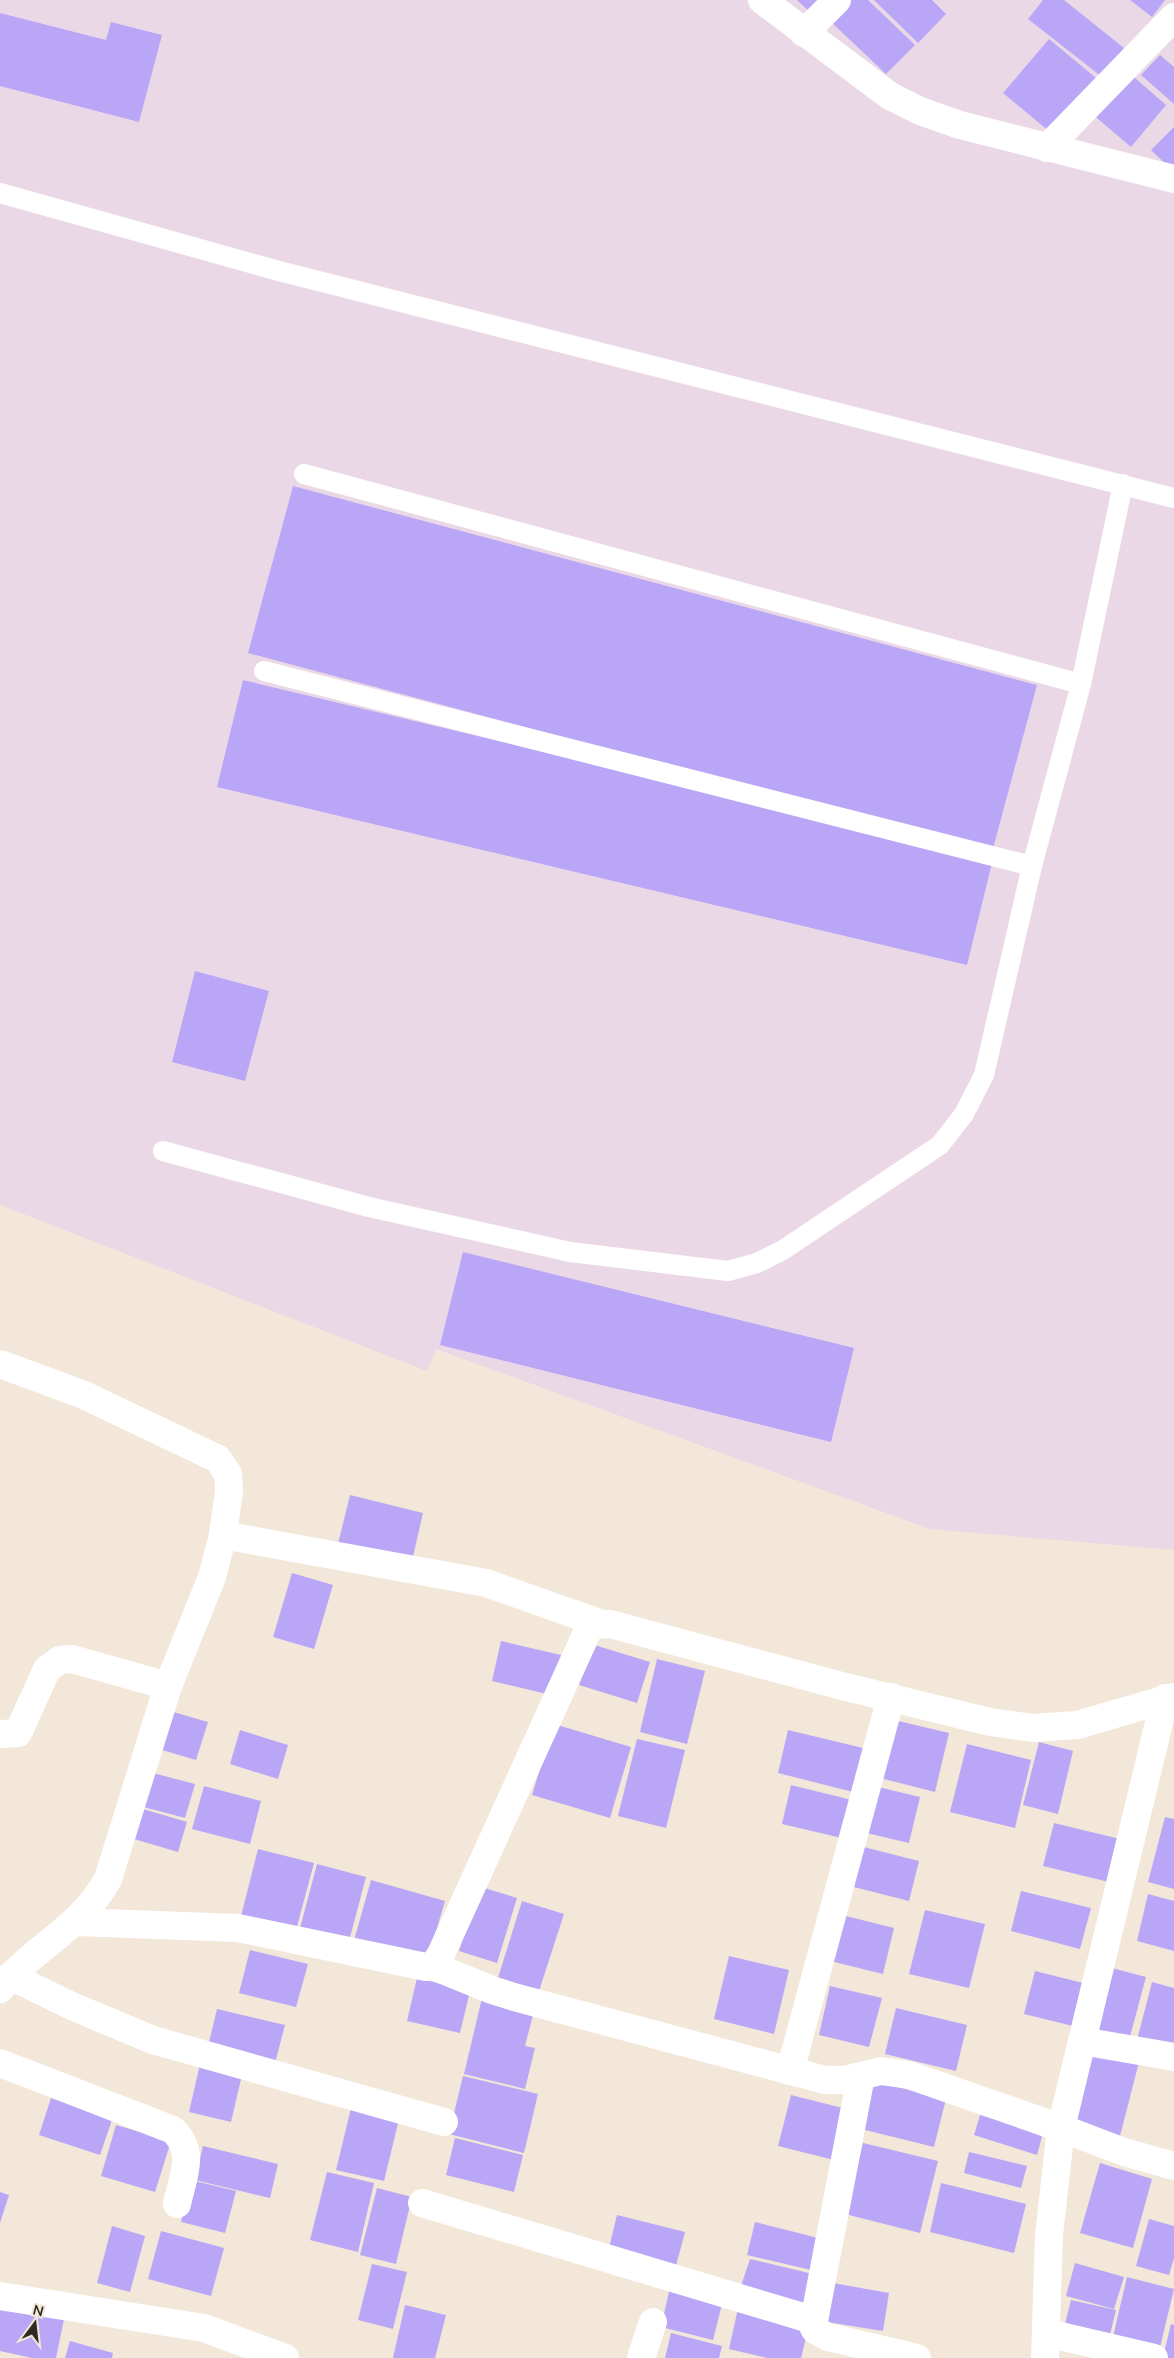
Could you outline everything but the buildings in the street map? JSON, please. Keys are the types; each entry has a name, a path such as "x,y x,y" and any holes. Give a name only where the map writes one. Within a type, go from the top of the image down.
{"street":[{"path":"762,0 890,96 920,111 960,125 1174,179"},
{"path":"804,33 837,0"},
{"path":"1048,148 1174,17"},
{"path":"0,1364 84,1395 218,1459 228,1474 229,1491 223,1535 212,1577 168,1686 108,1879 93,1903 76,1922 5,1982 74,2007 153,2040 444,2122"},
{"path":"223,1535 486,1583 602,1624"},
{"path":"433,1966 442,1954 589,1628 610,1624 891,1698 990,1722 1033,1728 1077,1725 1114,1716 1170,1697"},
{"path":"0,1734 18,1733 47,1670 60,1660 72,1659 168,1686"},
{"path":"1154,2358 1046,2345 1049,2236 1061,2128 1170,1697"},
{"path":"790,2070 891,1698"},
{"path":"76,1922 238,1928 426,1967 433,1966 514,1997 835,2081 881,2071 910,2075 1124,2152 1174,2166"},
{"path":"1082,2041 1174,2057"},
{"path":"0,2063 173,2130 182,2138 187,2158 177,2204"},
{"path":"861,2076 813,2320 815,2330 828,2337 917,2358"},
{"path":"422,2203 813,2320"},
{"path":"0,2296 204,2328 285,2358"},
{"path":"640,2358 653,2322"}],"lane":[{"path":"0,193 289,274 1174,498"},
{"path":"304,474 1081,684"},
{"path":"163,1151 369,1207 570,1252 728,1271 750,1265 783,1250 940,1145 964,1114 984,1075 1032,866 1081,684 1123,484"},
{"path":"264,672 1032,866"}],"shaded area":[{"path":"0,0 1174,0 1174,1550 930,1529 436,1349 427,1371 0,1205"}]}
